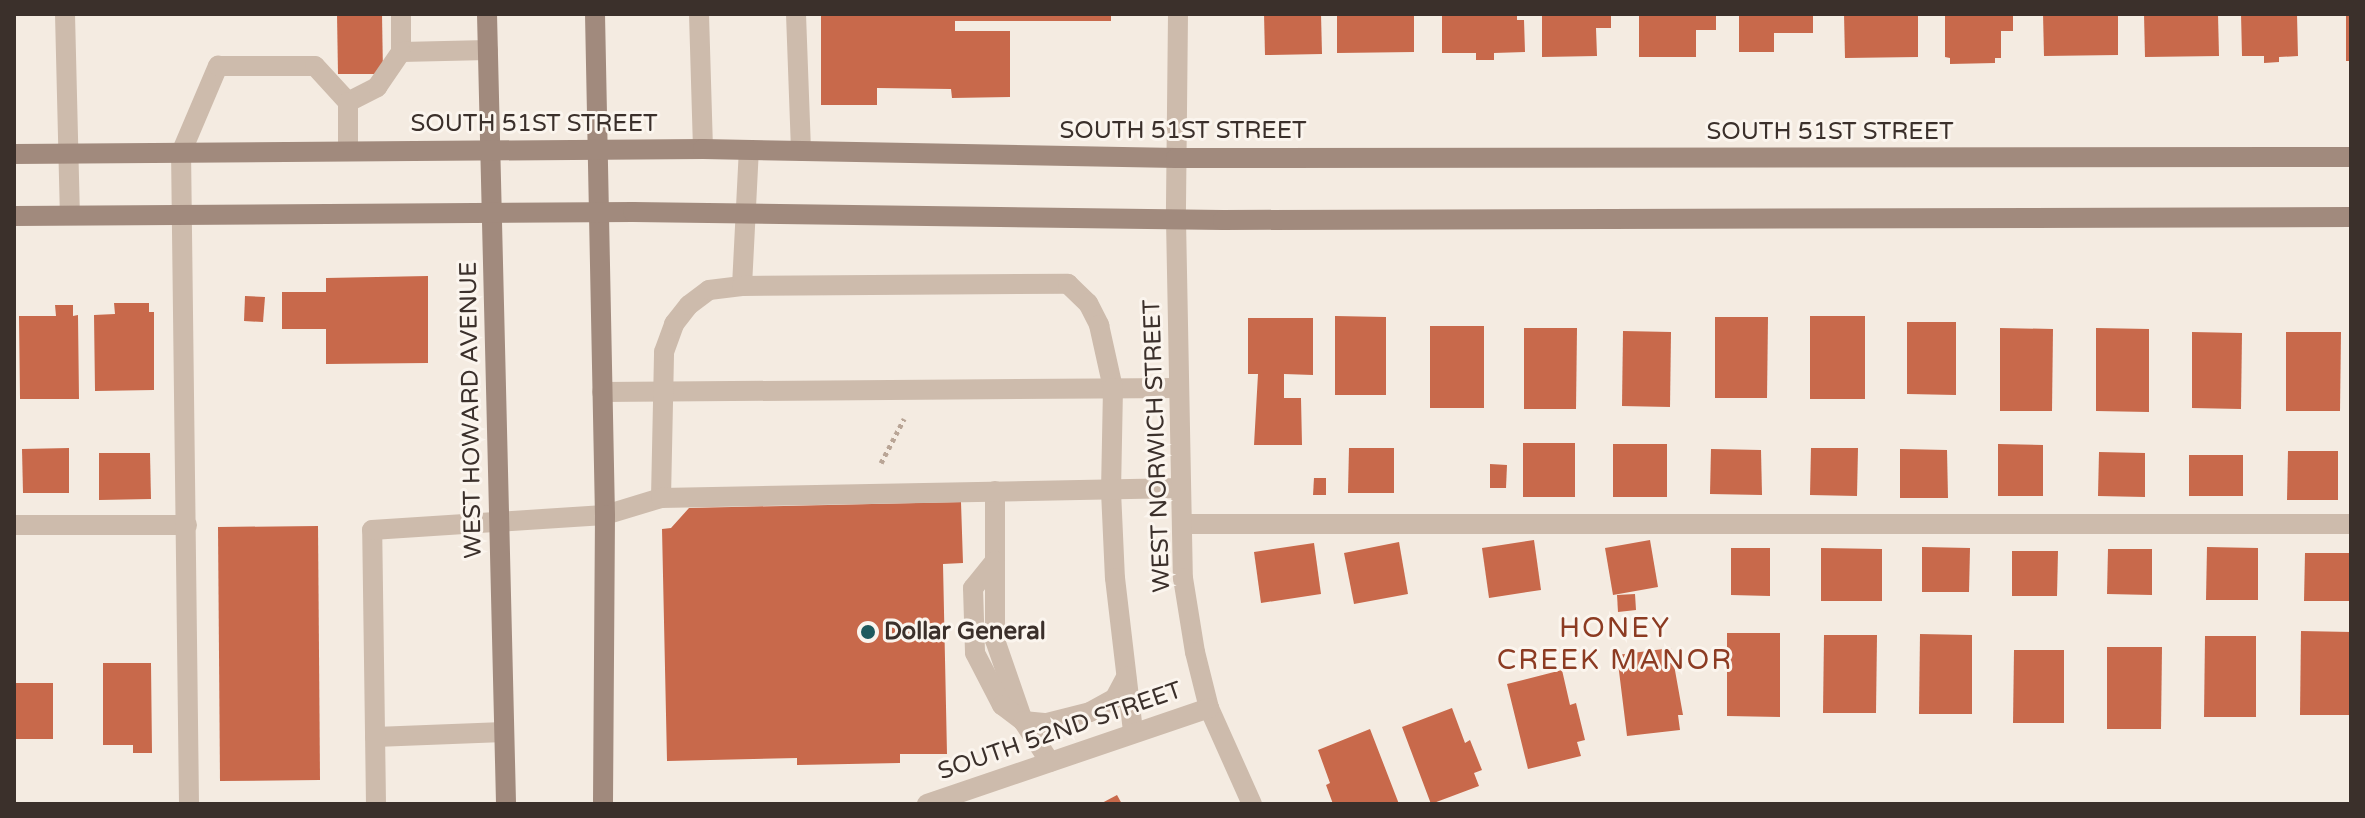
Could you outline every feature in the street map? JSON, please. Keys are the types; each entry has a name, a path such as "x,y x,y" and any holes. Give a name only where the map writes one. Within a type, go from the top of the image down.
{"street":[{"path":"65,14 70,215"},
{"path":"348,102 377,87 401,52 401,14"},
{"name":"WEST HOWARD AVENUE","path":"487,14 506,804"},
{"path":"595,14 605,515 603,804"},
{"path":"699,14 703,149"},
{"path":"796,14 801,151"},
{"name":"WEST NORWICH STREET","path":"1178,14 1176,220 1183,578 1195,652 1209,708 1252,804"},
{"path":"401,52 488,50"},
{"path":"189,804 181,153 218,66 315,66 348,102 348,151"},
{"name":"SOUTH 51ST STREET","path":"14,154 703,149 1176,158 2351,157"},
{"path":"742,286 749,150"},
{"path":"14,216 599,212 1176,220 2351,217"},
{"path":"661,498 664,352 674,324 689,305 709,290 742,286 1068,284 1088,303 1099,325 1113,388 1111,491 1133,732"},
{"path":"602,392 1179,388"},
{"path":"376,804 372,530 605,515 661,498 1181,488"},
{"path":"995,491 995,640 1023,721 1050,762"},
{"path":"1182,524 2351,524"},
{"path":"14,525 187,525"},
{"path":"1023,721 1047,723 1090,712 1115,698 1126,677"},
{"name":"SOUTH 52ND STREET","path":"927,804 1209,708"},
{"path":"375,737 504,732"}],"path":[{"path":"881,493 881,462 921,390"}],"building":[{"path":"337,14 382,14 383,74 338,74"},
{"path":"821,14 1111,14 1111,21 955,21 955,31 1010,31 1010,97 952,98 951,89 877,88 877,105 821,105"},
{"path":"1264,14 1321,14 1322,54 1265,55"},
{"path":"1337,14 1414,14 1414,52 1337,53"},
{"path":"1442,14 1517,14 1517,20 1524,20 1525,52 1494,53 1494,60 1476,60 1476,53 1442,53"},
{"path":"1542,14 1611,14 1611,28 1596,28 1597,56 1542,57"},
{"path":"1639,14 1716,14 1716,30 1696,30 1696,57 1639,57"},
{"path":"1739,14 1813,14 1813,33 1774,33 1774,52 1739,52"},
{"path":"1844,14 1918,14 1918,57 1845,58"},
{"path":"1945,14 2013,14 2013,31 2001,31 2001,58 1995,58 1995,63 1950,64 1950,58 1945,57"},
{"path":"2043,14 2118,14 2118,55 2044,56"},
{"path":"2144,14 2218,14 2219,56 2145,57"},
{"path":"2241,14 2297,14 2298,56 2279,57 2279,62 2264,63 2264,56 2242,56"},
{"path":"2346,14 2351,14 2351,61 2346,61"},
{"path":"428,276 428,363 326,364 326,329 282,329 282,292 326,292 326,278"},
{"path":"245,296 265,297 263,322 244,321"},
{"path":"114,303 149,303 149,312 154,312 154,390 95,391 94,315 115,314"},
{"path":"55,305 73,305 73,316 78,315 79,399 20,399 19,316 56,316"},
{"path":"1335,316 1386,317 1386,395 1335,395"},
{"path":"1810,316 1865,316 1865,399 1810,399"},
{"path":"1715,317 1768,317 1767,398 1715,398"},
{"path":"1248,318 1313,318 1313,375 1284,374 1284,398 1301,398 1302,445 1254,445 1258,374 1248,374"},
{"path":"1907,322 1956,322 1956,395 1907,394"},
{"path":"1430,326 1484,326 1484,408 1430,408"},
{"path":"1524,328 1577,328 1576,409 1524,409"},
{"path":"2000,328 2053,329 2052,411 2000,411"},
{"path":"2096,328 2149,329 2149,412 2096,411"},
{"path":"1623,331 1671,332 1670,407 1622,406"},
{"path":"2192,332 2242,333 2241,409 2192,408"},
{"path":"2286,332 2341,332 2340,411 2286,411"},
{"path":"1523,443 1575,443 1575,497 1523,497"},
{"path":"1613,444 1667,444 1667,497 1613,497"},
{"path":"1998,444 2043,445 2043,496 1998,496"},
{"path":"69,448 69,493 23,493 22,449"},
{"path":"1349,448 1394,448 1394,493 1348,493"},
{"path":"1811,448 1858,448 1857,496 1810,495"},
{"path":"1711,449 1761,450 1762,495 1710,494"},
{"path":"1900,449 1947,450 1948,498 1900,498"},
{"path":"2288,451 2338,451 2338,500 2287,500"},
{"path":"2099,452 2145,453 2145,497 2098,496"},
{"path":"99,453 150,453 151,499 99,500"},
{"path":"2189,455 2243,455 2243,496 2189,496"},
{"path":"1490,464 1507,465 1506,488 1490,488"},
{"path":"1314,478 1326,478 1326,495 1313,495"},
{"path":"961,502 963,563 943,564 947,754 900,754 900,763 797,765 797,758 667,761 662,529 671,528 689,508"},
{"path":"318,526 320,780 220,781 218,527"},
{"path":"1534,540 1541,590 1489,598 1482,548"},
{"path":"1650,540 1658,587 1613,595 1605,548"},
{"path":"1399,542 1408,594 1354,604 1344,553"},
{"path":"1314,543 1321,594 1261,603 1254,552"},
{"path":"1922,547 1970,548 1969,592 1922,592"},
{"path":"2207,547 2258,548 2258,600 2206,600"},
{"path":"1731,548 1770,548 1770,596 1731,595"},
{"path":"1821,548 1882,549 1882,601 1821,601"},
{"path":"2108,549 2152,549 2152,595 2107,594"},
{"path":"2012,551 2058,551 2057,596 2012,596"},
{"path":"2305,553 2349,553 2349,601 2304,601"},
{"path":"1635,594 1636,610 1618,612 1617,595"},
{"path":"2301,631 2351,632 2351,715 2300,715"},
{"path":"1727,633 1780,633 1780,717 1727,716"},
{"path":"1920,634 1972,635 1972,714 1919,714"},
{"path":"1824,635 1877,635 1876,713 1823,713"},
{"path":"2205,636 2256,636 2256,717 2204,717"},
{"path":"2107,647 2162,647 2161,729 2107,729"},
{"path":"1671,648 1683,715 1678,715 1680,730 1627,736 1617,655"},
{"path":"2014,650 2064,650 2064,723 2013,723"},
{"path":"103,663 151,663 152,753 133,753 133,745 103,745"},
{"path":"1562,670 1570,705 1576,703 1585,740 1577,742 1581,756 1528,769 1507,684"},
{"path":"14,683 53,683 53,739 14,739"},
{"path":"1452,708 1465,743 1470,740 1482,770 1474,773 1479,786 1431,804 1402,727"},
{"path":"1370,729 1399,804 1333,804 1326,785 1330,783 1318,750"},
{"path":"1117,795 1122,804 1100,804"}],"place":[{"name":"Dollar General","path":"868,632"}],"district":[{"name":"HONEY CREEK MANOR","path":"1615,644"}]}
